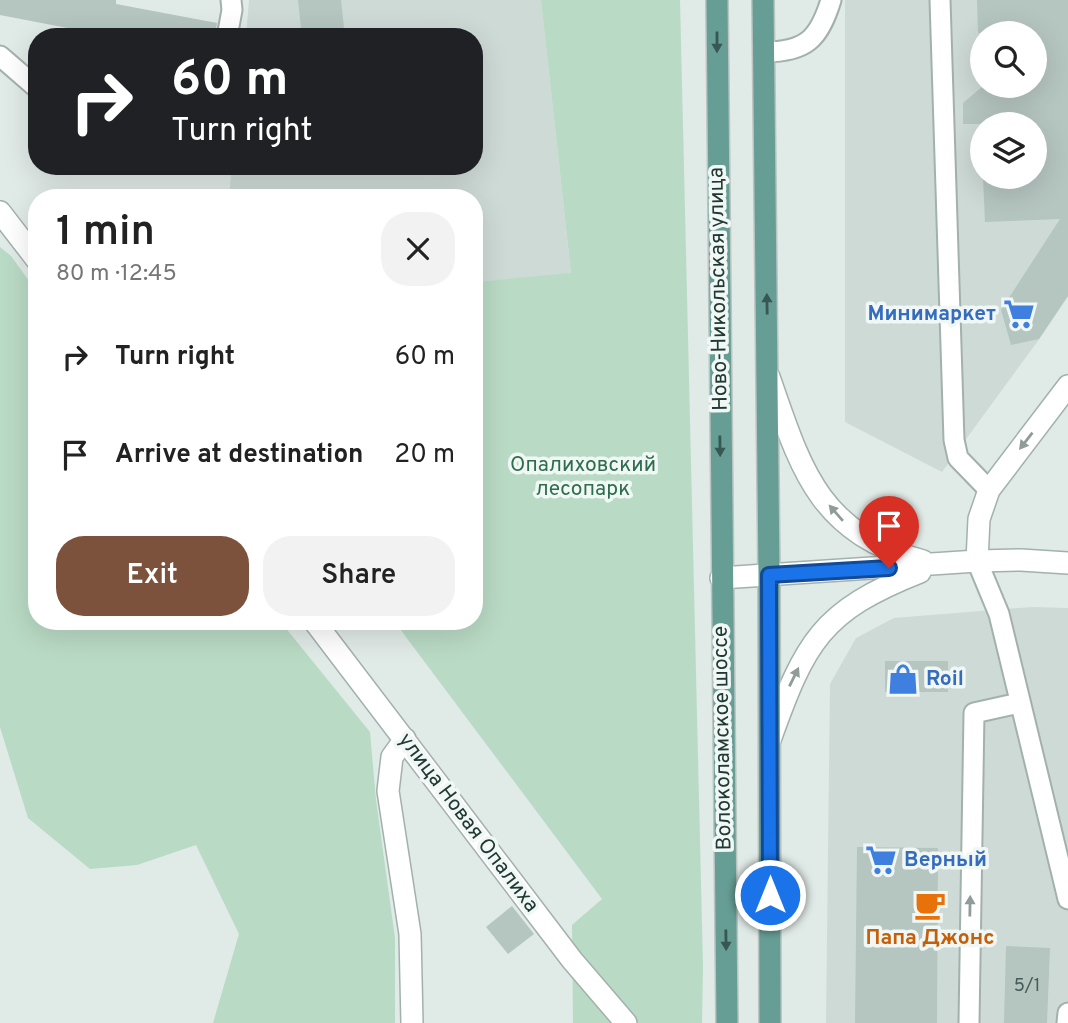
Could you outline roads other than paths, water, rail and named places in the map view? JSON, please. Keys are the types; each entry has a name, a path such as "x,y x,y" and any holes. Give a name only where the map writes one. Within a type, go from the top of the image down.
{"main road":[{"name":"Ново-Никольская улица","path":"717,0 721,578"},
{"path":"763,0 768,372 770,1023"},
{"name":"Волоколамское шоссе","path":"721,578 727,1023"}],"street":[{"path":"0,212 28,248"},
{"path":"768,372 797,457 817,490 842,521 872,542 902,555 939,565"},
{"path":"977,561 979,519 989,490 1068,386"},
{"path":"721,578 977,561 1068,563"},
{"path":"770,741 788,688 808,648 832,620 859,600 939,565"},
{"name":"улица Новая Опалиха","path":"321,630 572,960 626,1023"},
{"path":"405,739 392,757 388,791 410,934 412,1023"}],"lane":[{"path":"229,28 231,0"},
{"path":"764,52 783,52 813,37 824,23 831,0"},
{"path":"940,0 954,440 958,458 989,490"},
{"path":"0,56 28,80"},
{"path":"977,561 999,614 1068,899"},
{"path":"968,1023 974,713 1019,703"},
{"path":"1067,1023 1068,1013"}],"place":[{"name":"Минимаркет","path":"1019,314"},
{"name":"Roil","path":"903,679"},
{"name":"Верный","path":"881,860"},
{"name":"Папа Джонс","path":"930,905"}],"park label":[{"name":"Опалиховский лесопарк","path":"583,477"}]}
